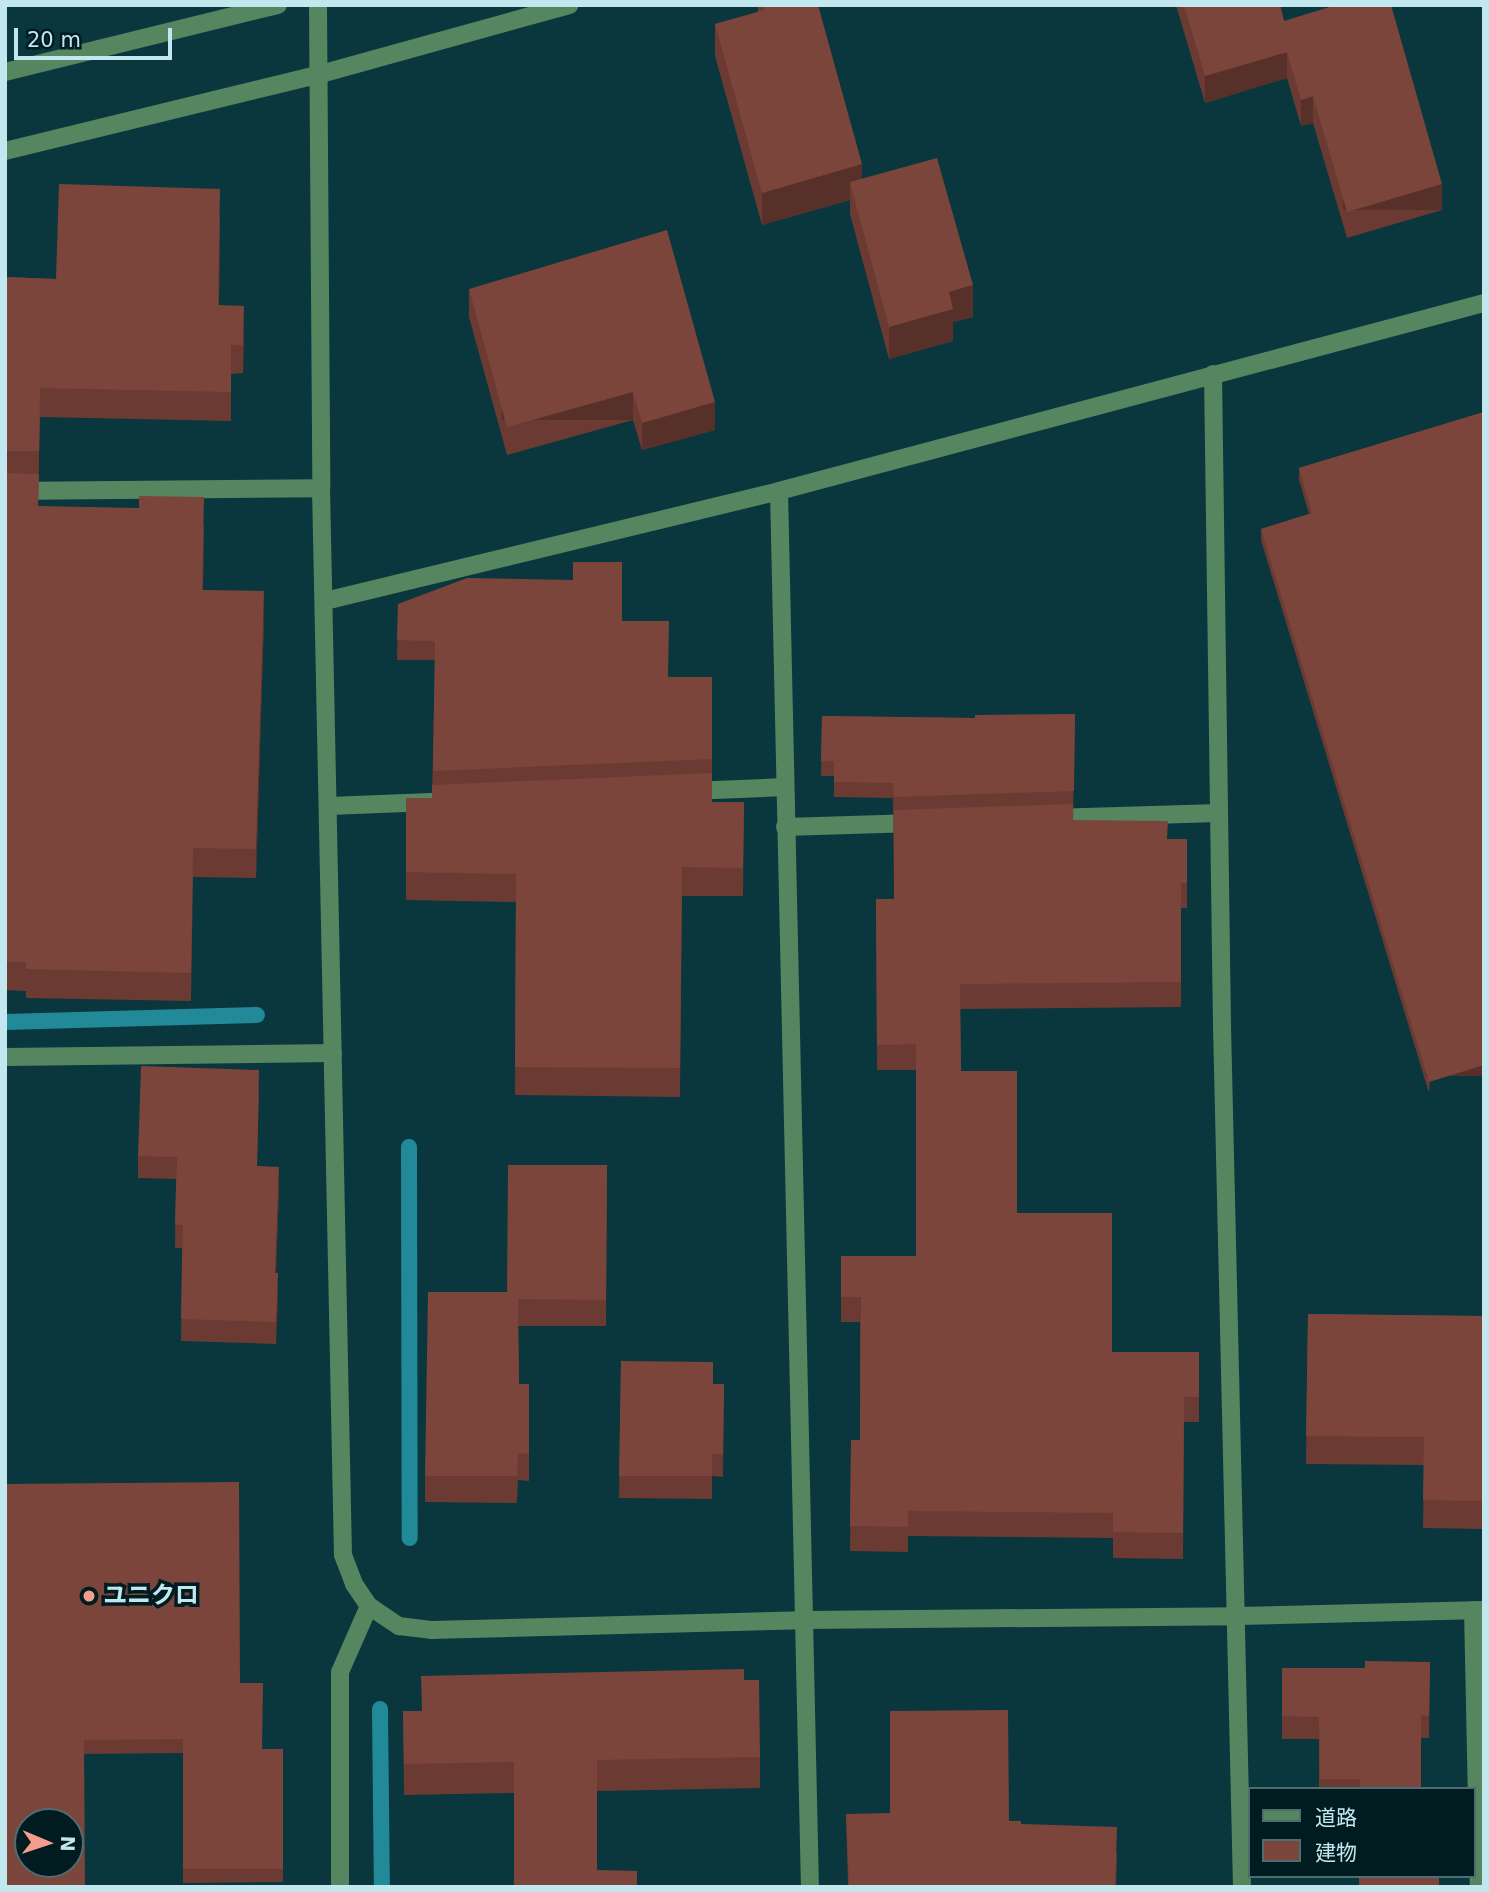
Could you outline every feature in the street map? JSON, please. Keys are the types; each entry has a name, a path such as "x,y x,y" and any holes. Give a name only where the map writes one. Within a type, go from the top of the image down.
{"street":[{"path":"5,72 278,5"},
{"path":"318,5 321,488 326,601 343,1555 354,1584 369,1606 399,1626 431,1630 803,1620 1237,1616 1478,1610 1479,1887"},
{"path":"5,151 317,75 569,5"},
{"path":"326,601 779,491 1484,303"},
{"path":"1213,374 1219,813 1242,1887"},
{"path":"5,491 321,488"},
{"path":"779,491 810,1887"},
{"path":"674,791 784,787"},
{"path":"329,806 454,801"},
{"path":"1037,819 1219,813"},
{"path":"785,827 939,822"},
{"path":"5,1057 333,1053"},
{"path":"340,1887 340,1672 369,1606"}],"building":[{"path":"764,5 818,5 862,164 762,193 715,24 765,10"},
{"path":"1184,5 1280,5 1284,21 1336,5 1391,5 1442,184 1347,212 1313,96 1301,100 1287,52 1205,76"},
{"path":"937,158 973,285 949,292 953,309 889,327 850,182"},
{"path":"59,184 220,189 218,305 244,306 243,345 231,345 231,392 40,388 39,451 5,451 5,277 56,279"},
{"path":"667,230 715,402 642,423 633,392 507,427 469,289"},
{"path":"1484,412 1484,1065 1429,1082 1261,529 1312,513 1299,468"},
{"path":"5,473 39,474 38,506 139,508 139,496 204,497 202,590 264,591 256,849 193,848 191,973 26,969 26,962 5,962"},
{"path":"573,562 622,562 622,621 669,621 668,677 712,677 712,759 433,771 435,641 397,640 398,604 467,578 573,580"},
{"path":"1075,714 1074,791 894,797 893,783 834,782 834,761 821,761 822,716 975,718 975,715"},
{"path":"712,773 712,802 744,802 743,868 682,867 680,1068 515,1067 516,874 406,872 406,798 432,798 432,785"},
{"path":"1073,804 1073,820 1168,821 1167,839 1187,839 1187,883 1181,883 1181,982 960,984 961,1071 1017,1071 1017,1213 1112,1213 1112,1352 1199,1352 1199,1397 1184,1397 1183,1533 1113,1532 1113,1513 908,1511 908,1527 850,1526 851,1440 860,1440 861,1297 841,1297 841,1256 916,1256 916,1044 877,1045 876,899 894,899 894,810"},
{"path":"141,1066 259,1070 257,1166 279,1167 276,1322 181,1319 183,1225 175,1225 177,1157 138,1156"},
{"path":"508,1165 607,1165 606,1300 518,1299 519,1384 529,1384 529,1454 518,1453 517,1476 425,1476 428,1292 507,1292"},
{"path":"1308,1314 1484,1316 1484,1501 1423,1500 1424,1437 1306,1436"},
{"path":"621,1361 713,1362 713,1384 724,1384 723,1454 712,1454 712,1476 619,1476"},
{"path":"239,1482 240,1683 263,1683 262,1749 283,1749 283,1869 183,1869 183,1739 84,1740 85,1887 5,1887 5,1484"},
{"path":"1365,1661 1430,1662 1429,1716 1421,1715 1421,1787 1360,1787 1360,1779 1320,1779 1319,1717 1282,1716 1282,1668 1365,1668"},
{"path":"744,1669 744,1680 759,1680 760,1757 597,1760 597,1870 637,1871 637,1887 514,1887 514,1762 404,1764 403,1711 422,1711 421,1676"},
{"path":"1008,1710 1009,1821 1021,1821 1021,1824 1117,1827 1115,1887 849,1887 846,1814 890,1813 890,1711"},
{"path":"1359,1878 1439,1878 1439,1887 1359,1887"}],"waterway":[{"path":"5,1022 257,1015"},
{"path":"409,1147 410,1538"},
{"path":"380,1709 382,1887"}],"place":[{"name":"ユニクロ","path":"89,1596"}]}
